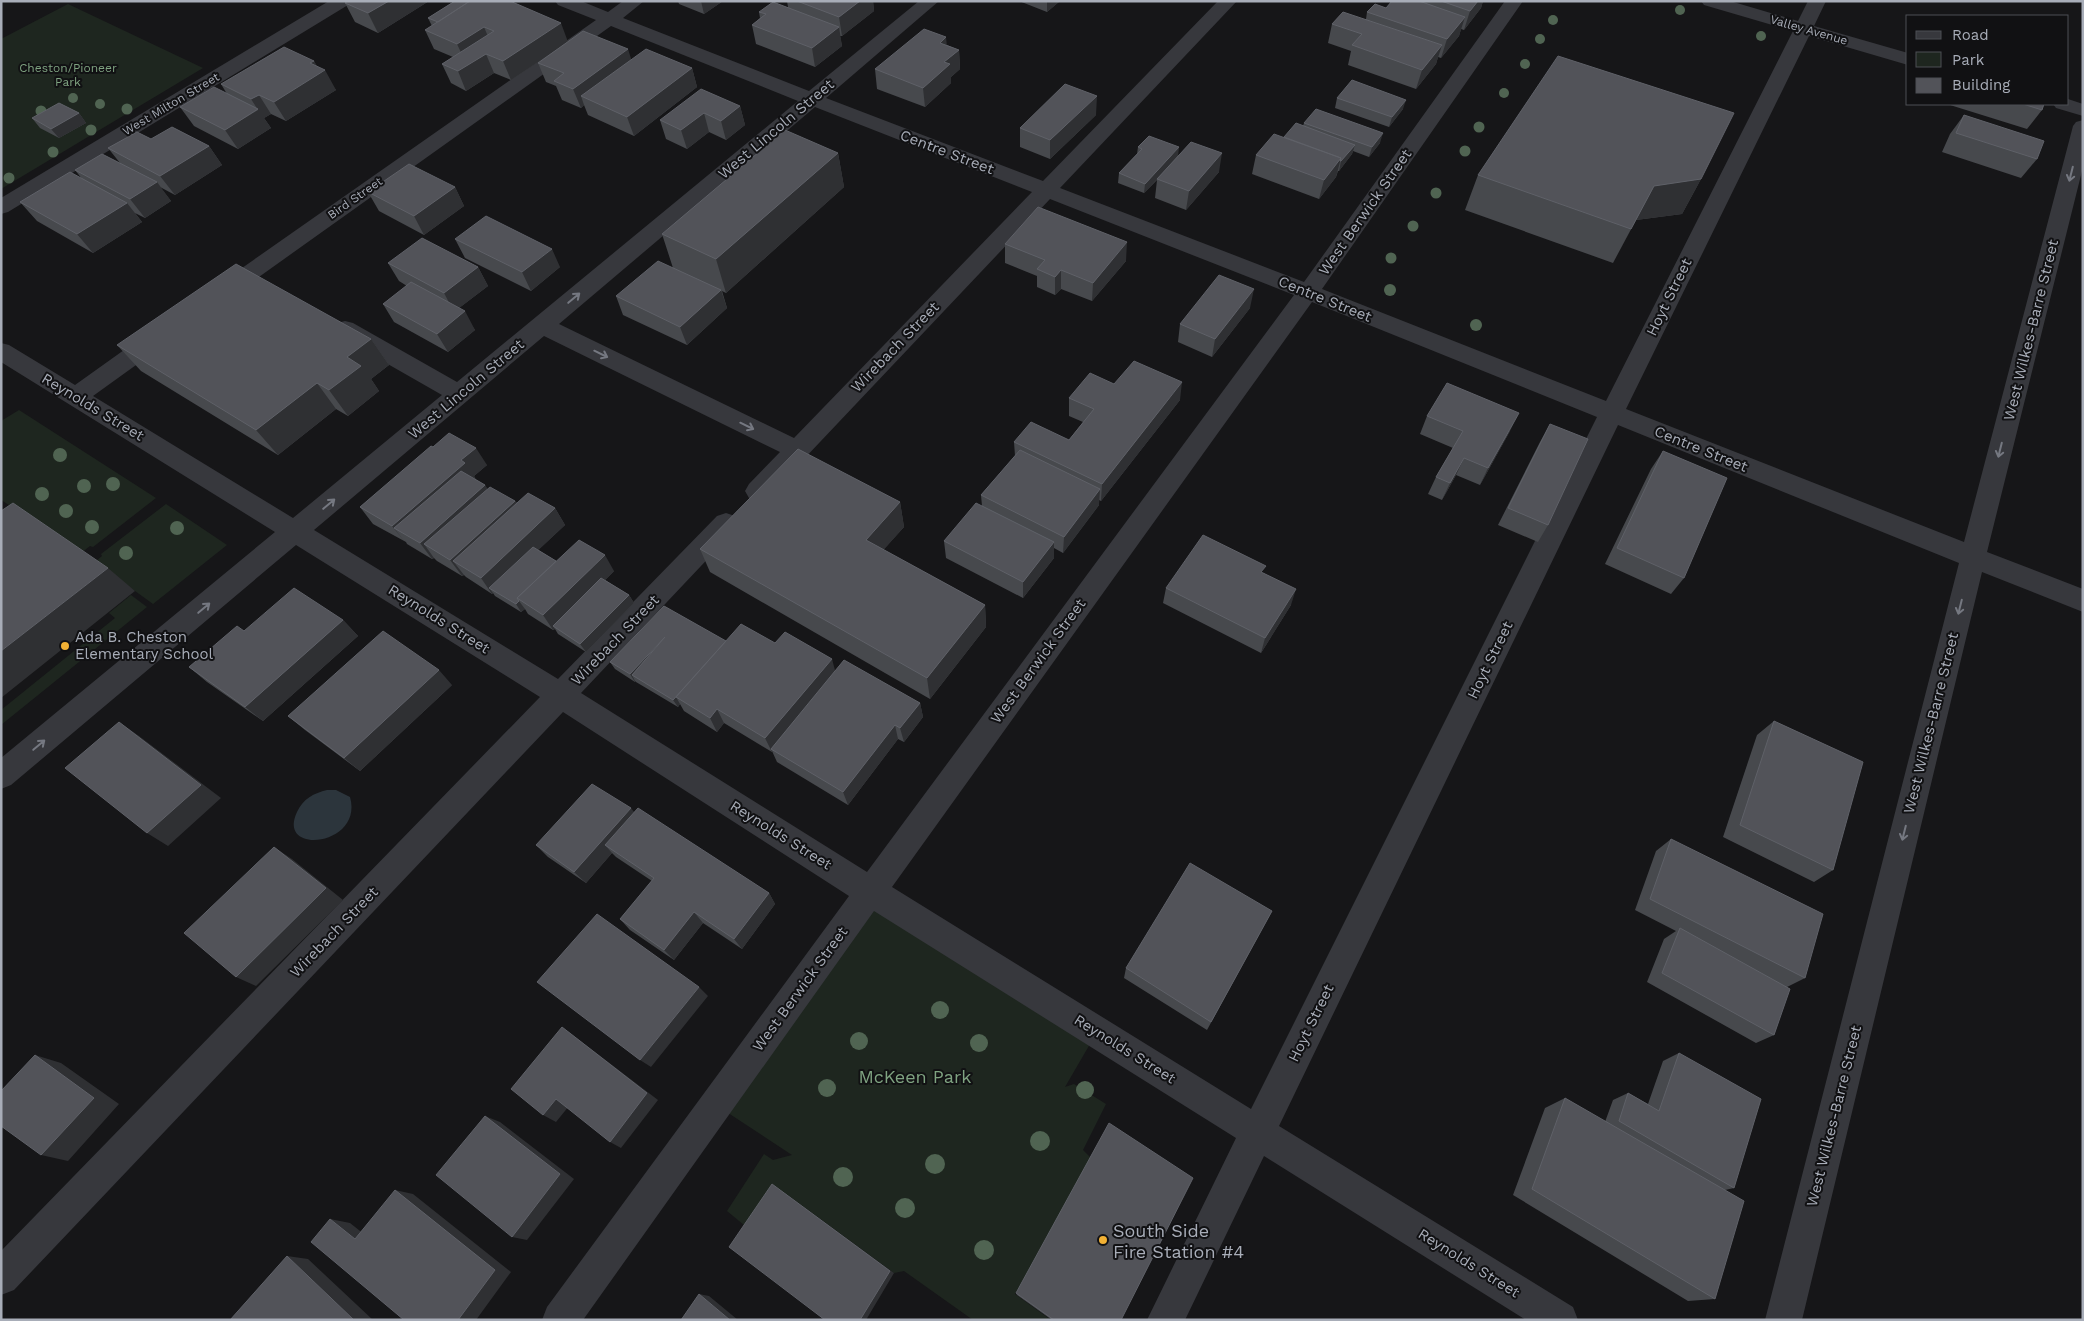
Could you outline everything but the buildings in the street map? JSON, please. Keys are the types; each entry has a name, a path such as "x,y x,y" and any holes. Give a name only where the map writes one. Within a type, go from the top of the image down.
{"street":[{"name":"West Milton Street","path":"1,207 342,1"},
{"name":"Centre Street","path":"564,1 1308,292 2083,601"},
{"name":"Bird Street","path":"207,303 256,279 608,19 636,1"},
{"name":"West Lincoln Street","path":"1,776 930,1"},
{"name":"Wirebach Street","path":"1,1277 562,696 1228,1"},
{"name":"West Berwick Street","path":"560,1320 1308,292 1514,1"},
{"name":"Valley Avenue","path":"1710,1 1906,58"},
{"name":"Hoyt Street","path":"1165,1320 1817,1"},
{"path":"2066,105 2083,110"},
{"name":"West Wilkes-Barre Street","path":"1783,1320 1973,557 2083,126"},
{"path":"324,317 460,394"},
{"path":"542,325 796,450"},
{"path":"76,396 175,326"},
{"name":"Reynolds Street","path":"1,351 297,531 871,892 1560,1320"}],"green space":[{"name":"Cheston/Pioneer Park","path":"68,4 203,68 1,189 1,39"},
{"path":"19,410 156,498 93,547 90,546 81,553 1,511 9,505 1,500 1,421"},
{"path":"166,504 227,545 153,604 95,562 102,556 101,554"},
{"path":"131,595 147,607 1,725 1,710 115,618 109,613"},
{"name":"McKeen Park","path":"871,892 1097,1032 1065,1087 1074,1084 1106,1104 1083,1150 1092,1159 1015,1294 1051,1320 973,1320 904,1271 894,1273 779,1189 750,1230 727,1211 764,1154 773,1160 792,1155 716,1105"}],"shaded area":[{"path":"327,790 336,790 350,797 351,814 345,826 334,835 321,839 308,840 298,835 294,826 299,807 309,797"}],"place":[{"name":"Ada B. Cheston Elementary School","path":"65,646"},
{"name":"South Side Fire Station #4","path":"1103,1240"}]}
